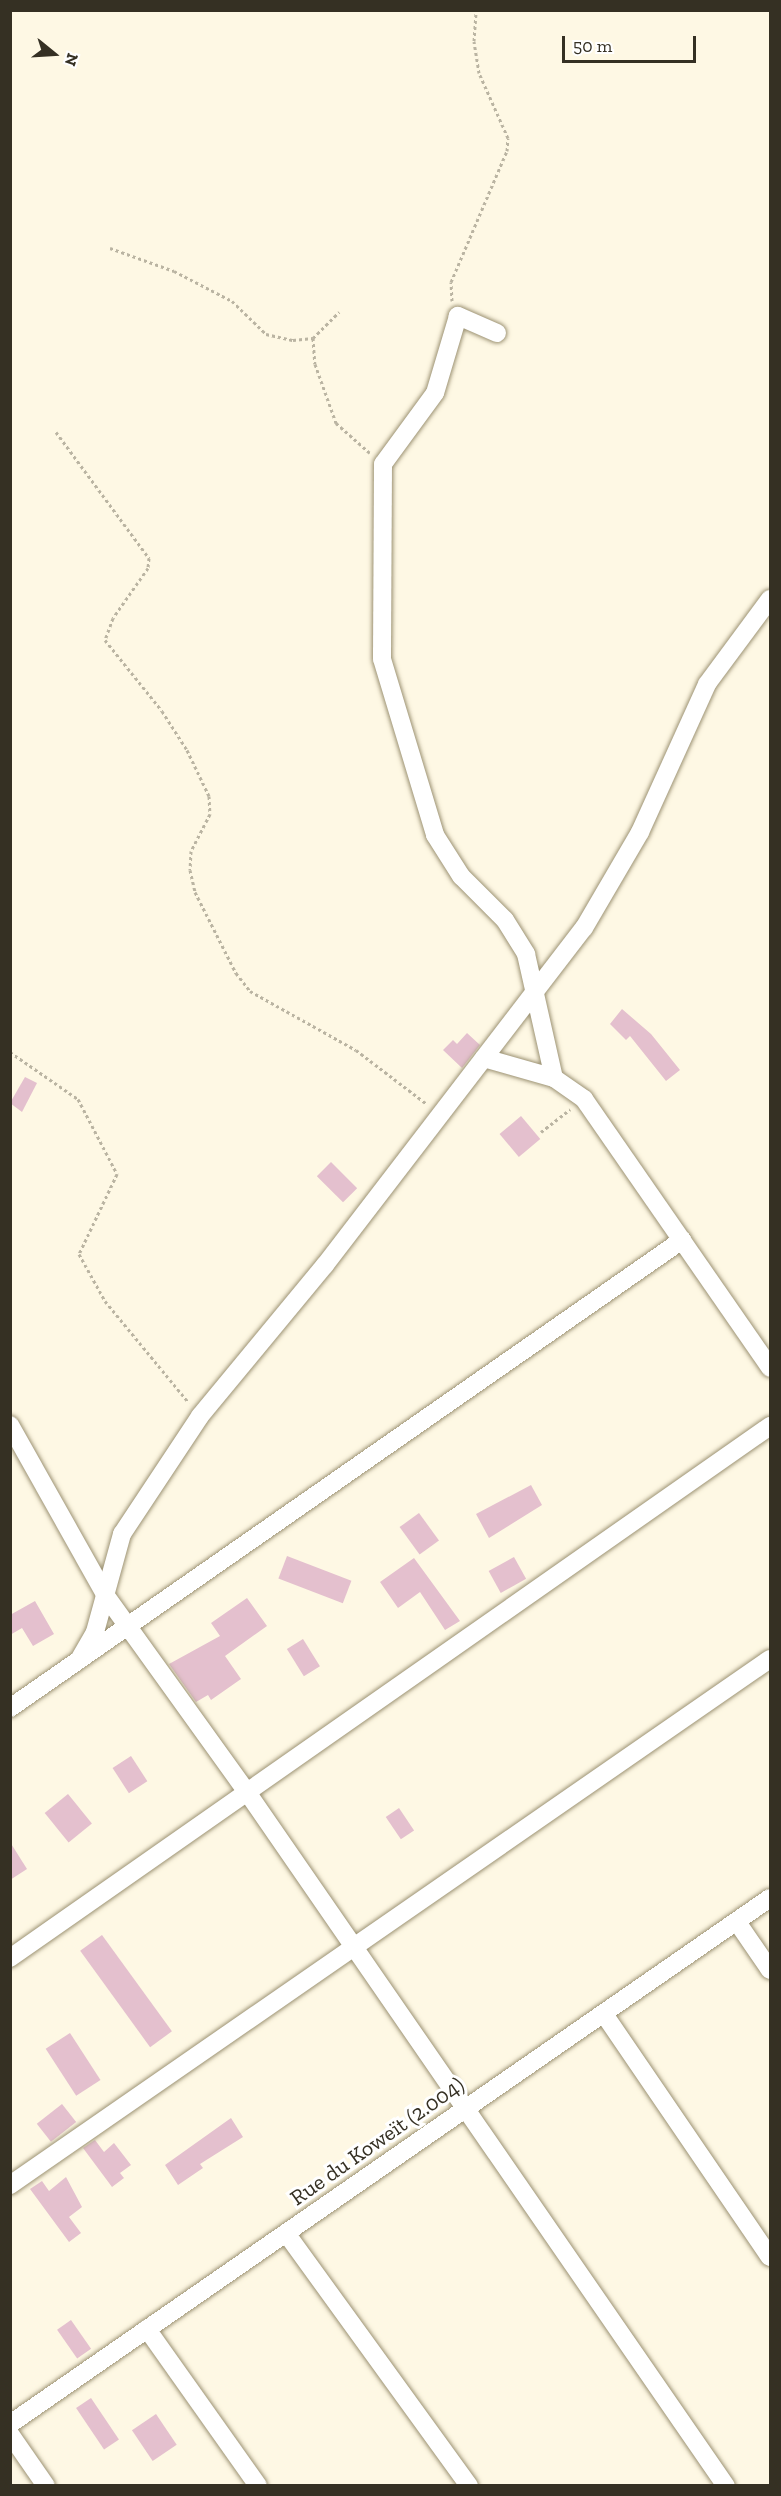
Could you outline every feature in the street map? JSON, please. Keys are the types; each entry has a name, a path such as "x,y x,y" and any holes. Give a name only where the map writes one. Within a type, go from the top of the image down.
{"street":[{"path":"497,333 458,316 435,393 383,464 382,659 435,835 461,876 499,913 519,940 535,995 554,1078"},
{"path":"79,1660 95,1632 122,1534 200,1416 325,1265 535,995 614,883 672,767 707,684 771,599"},
{"path":"484,1058 554,1078 584,1099 771,1368"},
{"path":"10,1708 682,1240"},
{"path":"10,1425 106,1596 247,1792 352,1948 726,2486"},
{"path":"10,1958 771,1426"},
{"path":"10,2185 771,1659"},
{"name":"Rue du Koweït (2.004)","path":"10,2424 771,1899"},
{"path":"737,1922 771,1970"},
{"path":"604,2014 771,2257"},
{"path":"286,2233 469,2486"},
{"path":"147,2329 258,2486"},
{"path":"10,2434 46,2486"}],"path":[{"path":"458,316 450,296 451,282 507,151 508,138 479,73 474,41 476,10"},
{"path":"110,248 174,272 232,301 266,334 293,340 313,338 339,312"},
{"path":"313,338 315,364 336,423 383,464"},
{"path":"56,432 149,558 148,568 105,633 114,653 162,711 187,750 209,796 210,814 191,851 190,870 195,892 236,973 250,991 356,1050 441,1114"},
{"path":"10,1052 78,1099 117,1174 79,1254 105,1301 200,1416"},
{"path":"541,1132 584,1099"}],"building":[{"path":"622,1009 651,1034 680,1070 666,1081 630,1036 626,1040 610,1024"},
{"path":"467,1033 480,1045 462,1068 443,1050 453,1040 457,1044"},
{"path":"25,1077 37,1083 22,1112 10,1103"},
{"path":"521,1116 540,1139 519,1157 500,1134"},
{"path":"331,1162 357,1188 343,1202 317,1176"},
{"path":"531,1485 542,1505 489,1538 476,1514"},
{"path":"419,1513 439,1541 420,1555 400,1527"},
{"path":"287,1556 351,1581 343,1603 278,1578"},
{"path":"514,1557 526,1579 501,1593 489,1571"},
{"path":"414,1558 460,1621 445,1630 420,1592 398,1608 380,1582"},
{"path":"247,1598 267,1626 225,1656 241,1679 211,1700 208,1695 196,1702 169,1664 220,1636 211,1623"},
{"path":"35,1601 54,1634 33,1646 22,1628 10,1635 10,1615"},
{"path":"303,1639 320,1666 304,1676 287,1649"},
{"path":"131,1756 147,1781 129,1793 113,1768"},
{"path":"68,1794 92,1824 69,1842 45,1813"},
{"path":"399,1808 414,1830 401,1839 386,1817"},
{"path":"10,1842 27,1869 10,1880"},
{"path":"102,1935 172,2031 150,2047 80,1951"},
{"path":"70,2033 100,2080 76,2096 46,2049"},
{"path":"62,2104 76,2122 51,2142 37,2124"},
{"path":"231,2118 243,2137 200,2164 203,2168 178,2185 165,2165"},
{"path":"95,2140 104,2152 114,2143 131,2165 120,2173 124,2178 112,2187 83,2148"},
{"path":"66,2177 82,2207 69,2217 81,2233 69,2242 30,2189 42,2181 49,2191"},
{"path":"71,2320 91,2349 77,2358 57,2330"},
{"path":"91,2398 119,2439 104,2450 76,2408"},
{"path":"156,2414 177,2445 153,2461 132,2430"}]}
